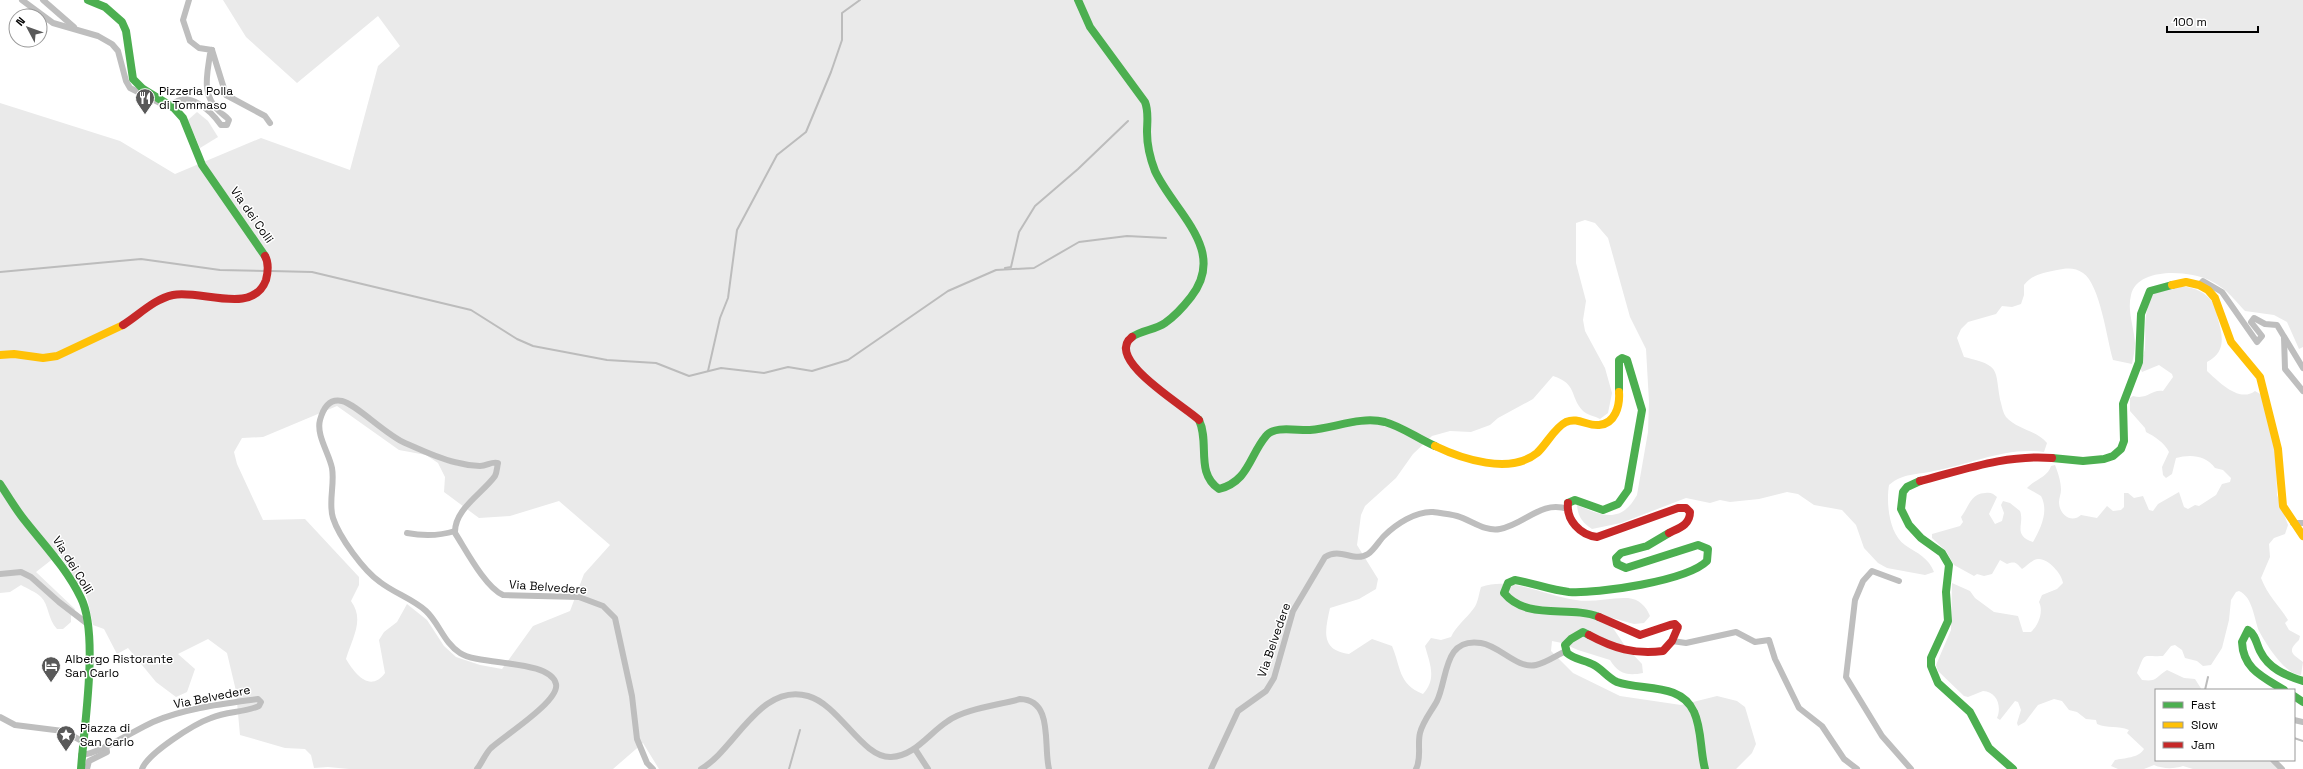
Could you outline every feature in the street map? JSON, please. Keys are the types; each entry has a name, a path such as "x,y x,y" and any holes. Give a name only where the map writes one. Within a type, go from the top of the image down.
{"street":[{"path":"22,0 53,23 75,28 98,36 116,48 126,81 130,88 174,108"},
{"path":"43,0 75,28"},
{"path":"88,0 107,8 123,21 126,29 133,79 138,86 152,96 174,108"},
{"path":"189,0 183,20 190,41 199,48 212,50"},
{"path":"1078,0 1089,27 1144,98 1148,112 1148,143 1155,171 1165,191 1188,221 1204,257 1205,270 1199,287 1171,318 1161,326 1131,337 1127,341 1125,351 1131,363 1152,385 1186,408 1199,420 1205,436 1204,464 1208,479 1215,488 1226,488 1232,484 1246,469 1266,434 1273,431 1318,429 1361,421 1389,423 1408,430 1432,445 1477,459 1500,463 1524,461 1540,450 1566,422 1574,419 1600,425 1611,419 1617,411 1620,399 1618,365 1622,358 1627,360 1640,398 1642,410 1628,490 1618,504 1603,510 1575,500 1568,503 1568,509 1582,533 1589,537 1597,538 1652,519 1678,508 1686,508 1690,512 1690,519 1686,524 1647,546 1621,553 1616,558 1617,564 1626,568 1698,545 1708,549 1709,558 1702,566 1692,570 1642,584 1599,591 1562,591 1515,580 1508,583 1504,589 1507,599 1526,608 1598,616 1638,635 1648,634 1667,625 1675,624 1678,628 1672,641 1663,651 1648,654 1628,653 1583,632 1569,639 1566,643 1566,651 1570,656 1594,665 1611,679 1619,683 1656,688 1690,704 1696,717 1699,747 1705,769"},
{"path":"174,108 177,100 184,98 188,99 199,104 221,125 227,125 229,120 220,112 208,94 205,84 212,50"},
{"path":"212,50 226,95 265,116 270,123"},
{"name":"Via dei Colli","path":"0,355 10,353 40,358 57,356 118,329 159,301 171,295 183,292 239,300 251,296 264,283 268,265 266,258 255,239 202,165 190,141 186,125 174,108"},
{"path":"2199,285 2203,281 2222,292 2257,342 2262,336 2251,322 2254,318 2266,324 2278,325 2303,368"},
{"path":"2013,769 1990,748 1970,712 1934,677 1930,666 1931,658 1948,621 1946,592 1949,565 1942,553 1921,538 1909,525 1901,509 1900,501 1903,492 1907,487 1920,481 2005,460 2030,456 2083,461 2104,459 2113,456 2121,449 2124,441 2122,404 2139,362 2141,314 2146,295 2150,291 2186,282 2199,285 2208,290 2215,298 2231,342 2260,378 2278,449 2283,506 2303,536"},
{"path":"2284,336 2285,369 2303,391"},
{"path":"407,533 421,536 445,534 455,531 455,527 466,506 495,476 498,463 494,462 482,466 447,460 403,442 346,402 334,401 327,405 319,422 320,434 329,455 333,474 332,517 356,557 378,582 427,612 451,646 460,654 473,659 518,664 544,672 554,679 557,686 553,698 505,735 489,750 477,769"},
{"name":"Via dei Colli","path":"0,484 25,521 56,557 81,598 89,625 87,697 82,741 81,769"},
{"name":"Via Belvedere","path":"1211,769 1238,711 1266,691 1274,678 1293,612 1324,557 1332,552 1361,557 1369,554 1394,528 1420,513 1431,512 1457,516 1490,529 1499,530 1513,525 1546,507 1557,505 1568,509"},
{"path":"2293,523 2303,522"},
{"name":"Via Belvedere","path":"455,531 482,574 498,592 503,595 579,597 603,606 615,618 632,696 637,739 647,763 653,769"},
{"path":"1899,581 1872,570 1863,581 1855,600 1846,677 1882,736 1911,769"},
{"path":"0,574 21,572 26,574 89,625"},
{"path":"2282,689 2252,671 2245,663 2242,656 2241,644 2242,635 2248,630 2254,632 2261,654 2266,662 2284,675 2303,681"},
{"path":"1672,641 1686,643 1736,632 1755,642 1770,640 1775,659 1798,708 1822,726 1844,759 1857,769"},
{"path":"1416,769 1419,759 1420,734 1437,700 1448,662 1454,651 1465,644 1483,644 1528,666 1537,665 1566,651"},
{"path":"701,769 714,759 759,711 769,703 789,695 809,696 826,704 874,753 891,758 906,754 915,749 947,721 960,713 1020,699 1029,699 1039,707 1044,717 1049,769"},
{"name":"Via Belvedere","path":"81,755 106,746 154,722 187,710 258,699 261,702 259,706 248,711 211,718 154,754 146,762 142,769"},
{"path":"0,717 15,725 63,731 82,741"},
{"path":"87,769 89,761 107,752 106,746"},
{"path":"915,749 928,769"},
{"path":"2274,761 2282,769"}],"shaded area":[{"path":"223,0 2303,0 2303,347 2299,349 2287,322 2274,315 2245,311 2233,297 2215,283 2189,274 2164,273 2143,279 2135,286 2130,301 2130,313 2135,343 2132,364 2113,360 2102,313 2094,288 2089,279 2080,271 2070,268 2043,273 2031,278 2024,285 2024,295 2021,304 2012,307 2002,306 1996,314 1968,322 1961,329 1957,338 1964,357 1985,363 1991,367 1996,376 2001,403 2006,417 2016,425 2038,435 2043,439 2047,443 2044,452 2029,451 2002,454 1948,468 1905,476 1889,485 1888,500 1890,518 1895,534 1905,545 1926,559 1934,572 1925,575 1887,568 1878,563 1864,548 1856,525 1842,510 1814,505 1798,494 1787,492 1759,499 1730,502 1720,500 1710,503 1686,498 1621,523 1592,529 1581,519 1578,513 1577,505 1603,514 1618,514 1631,504 1637,495 1648,432 1649,402 1646,349 1630,317 1608,238 1595,223 1585,220 1576,223 1576,263 1586,301 1583,320 1585,331 1605,368 1612,393 1608,413 1600,419 1583,411 1570,387 1561,379 1553,376 1533,399 1498,418 1490,425 1471,432 1450,431 1432,436 1413,454 1396,478 1365,506 1361,515 1357,545 1378,579 1376,589 1359,599 1330,608 1326,632 1327,638 1329,644 1333,648 1340,652 1349,654 1372,639 1392,646 1405,680 1415,690 1423,694 1430,683 1431,677 1430,665 1425,646 1431,638 1441,640 1451,637 1475,606 1481,587 1493,584 1517,585 1564,598 1582,601 1622,598 1636,600 1644,606 1650,616 1644,623 1634,624 1605,616 1625,646 1642,664 1643,673 1624,673 1616,668 1610,660 1578,650 1562,643 1552,641 1551,651 1573,673 1620,696 1681,705 1717,696 1737,701 1745,707 1756,744 1752,753 1736,769 659,769 643,743 613,769 314,768 311,755 305,749 285,748 240,735 236,691 227,653 208,639 178,654 195,669 187,692 176,697 156,682 128,648 117,654 104,629 93,625 87,597 59,554 36,572 75,609 71,616 71,622 63,629 57,629 52,621 44,600 34,592 21,585 10,592 0,593 0,103 120,141 175,174 261,138 350,170 378,66 400,46 378,16 297,83 246,37","holes":["337,406 399,450 426,455 438,463 445,477 444,492 479,518 510,516 559,501 610,545 584,574 570,611 533,626 502,669 480,665 456,657 444,646 427,620 407,604 397,622 384,632 379,640 385,673 379,679 374,681 368,681 358,675 346,659 356,629 357,615 351,601 359,585 359,577 305,519 263,520 237,464 234,452 242,438 263,437"]},
{"path":"197,112 208,121 218,137 200,148 188,120"},
{"path":"2180,286 2192,288 2207,296 2212,301 2216,312 2221,332 2222,344 2217,354 2207,362 2207,371 2223,385 2236,393 2249,394 2255,391 2262,395 2276,455 2277,495 2288,525 2285,534 2274,538 2269,544 2270,557 2261,578 2270,595 2288,620 2285,623 2289,630 2300,636 2299,640 2293,647 2292,652 2303,662 2301,675 2295,674 2283,665 2271,651 2259,631 2247,598 2239,591 2236,592 2231,600 2229,620 2222,648 2211,665 2203,666 2197,661 2185,658 2182,650 2175,645 2171,646 2163,656 2147,656 2143,658 2137,673 2142,680 2154,680 2167,670 2184,678 2195,679 2201,689 2155,689 2155,761 2272,761 2279,769 2193,769 2183,766 2168,768 2154,765 2144,769 2118,769 2111,766 2115,760 2135,756 2144,749 2127,733 2129,730 2097,724 2096,720 2086,719 2077,712 2069,710 2062,701 2054,699 2038,705 2025,722 2018,726 2017,723 2021,710 2018,702 2015,701 2000,720 1997,718 1999,709 1997,700 1992,694 1983,691 1968,697 1964,696 1938,671 1936,665 1951,630 1952,583 1970,591 1975,598 1994,612 2018,616 2023,632 2031,632 2040,618 2041,610 2039,602 2042,595 2057,589 2063,583 2060,575 2054,567 2042,559 2033,561 2022,569 2016,563 2007,564 2000,560 1992,574 1984,576 1977,574 1974,576 1954,565 1946,551 1932,538 1932,534 1960,526 1963,522 1961,517 1970,502 1976,496 1988,493 1997,497 1989,514 1995,524 2002,521 2004,513 2001,505 2003,501 2010,503 2020,511 2021,533 2033,542 2043,519 2044,508 2041,496 2027,488 2044,476 2051,466 2055,465 2060,480 2061,490 2059,502 2061,510 2063,514 2070,518 2077,518 2081,515 2097,518 2107,506 2113,511 2121,510 2124,507 2124,493 2128,493 2134,498 2143,496 2149,510 2153,511 2158,504 2179,492 2184,507 2188,509 2195,505 2199,506 2216,495 2222,484 2230,482 2231,478 2223,470 2215,468 2207,460 2192,456 2176,458 2172,474 2166,478 2163,475 2162,467 2169,452 2162,443 2146,432 2145,428 2130,411 2130,398 2133,396 2142,397 2155,392 2163,391 2173,377 2172,374 2159,365 2142,372 2141,369 2145,348 2146,315 2152,294"}],"waterway":[{"path":"708,371 720,318 728,298 737,230 777,155 806,132 831,72 842,40 842,13 860,0"},
{"path":"1005,268 1011,267 1019,232 1035,206 1078,169 1128,121"},
{"path":"271,271 312,272 471,310 517,339 533,346 607,360 656,363 689,376 721,368 764,373 788,367 812,371 848,360 948,291 996,270 1034,268 1079,242 1127,236 1166,238"},
{"path":"0,272 141,259 220,270 266,271"},
{"path":"2205,689 2208,677"},
{"path":"789,769 800,730"},
{"path":"2295,738 2303,741"}],"traffic: fast":[{"path":"88,0 105,7 122,22 126,31 133,79 143,89 174,108 183,118 202,165 265,256"},
{"path":"1078,0 1090,27 1145,102 1149,152 1153,166 1164,186 1194,232 1201,247 1204,263 1201,280 1191,297 1179,311 1161,325 1132,337"},
{"path":"2052,458 2083,461 2104,459 2113,456 2121,449 2124,441 2123,404 2139,362 2141,314 2150,291 2172,285"},
{"path":"1568,503 1575,500 1603,510 1618,504 1628,490 1642,410 1627,360 1622,358 1619,360 1619,392"},
{"path":"1199,420 1202,429 1207,475 1219,489 1237,480 1243,474 1266,436 1280,430 1310,430 1357,421 1376,421 1385,422 1398,427 1435,446"},
{"path":"1920,481 1907,487 1903,492 1901,509 1909,525 1921,538 1942,553 1949,565 1946,592 1948,621 1931,658 1931,666 1938,683 1970,712 1989,748 2013,769"},
{"path":"0,484 15,508 69,577 81,598 86,614 90,657 81,769"},
{"path":"1599,617 1575,612 1536,610 1524,607 1513,602 1504,593 1508,583 1515,580 1569,592 1600,591 1641,585 1681,575 1707,561 1708,549 1698,545 1626,568 1617,564 1616,558 1621,553 1647,546 1669,533"},
{"path":"2282,689 2269,681 2250,666 2243,651 2242,642 2248,630 2254,637 2264,657 2273,667 2284,674 2303,681"},
{"path":"1589,635 1583,632 1571,639 1565,645 1567,653 1573,657 1594,665 1617,682 1671,692 1688,702 1697,719 1705,769"},
{"path":"2295,697 2303,702"}],"traffic: slow":[{"path":"2172,285 2186,282 2199,285 2208,290 2215,298 2231,342 2260,377 2278,449 2283,506 2303,536"},
{"path":"0,355 14,354 43,358 57,356 123,325"},
{"path":"1435,446 1459,456 1486,463 1500,464 1526,460 1537,453 1554,432 1566,422 1575,420 1599,425 1609,421 1613,418 1619,403 1619,392"}],"traffic: jam":[{"path":"123,325 159,300 173,295 184,294 225,299 250,297 259,291 266,280 268,268 265,256"},
{"path":"1132,337 1126,346 1128,357 1137,370 1164,394 1199,420"},
{"path":"1920,481 1985,464 2018,458 2052,458"},
{"path":"1568,503 1569,515 1575,526 1585,533 1597,537 1678,508 1686,508 1690,512 1690,516 1686,523 1680,528 1669,533"},
{"path":"1589,635 1616,647 1634,651 1653,652 1663,651 1672,641 1678,627 1675,624 1670,625 1640,635 1599,617"}],"place":[{"name":"Pizzeria Polla di Tommaso","path":"145,115"},
{"name":"Albergo Ristorante San Carlo","path":"51,683"},
{"name":"Piazza di San Carlo","path":"66,752"}]}
